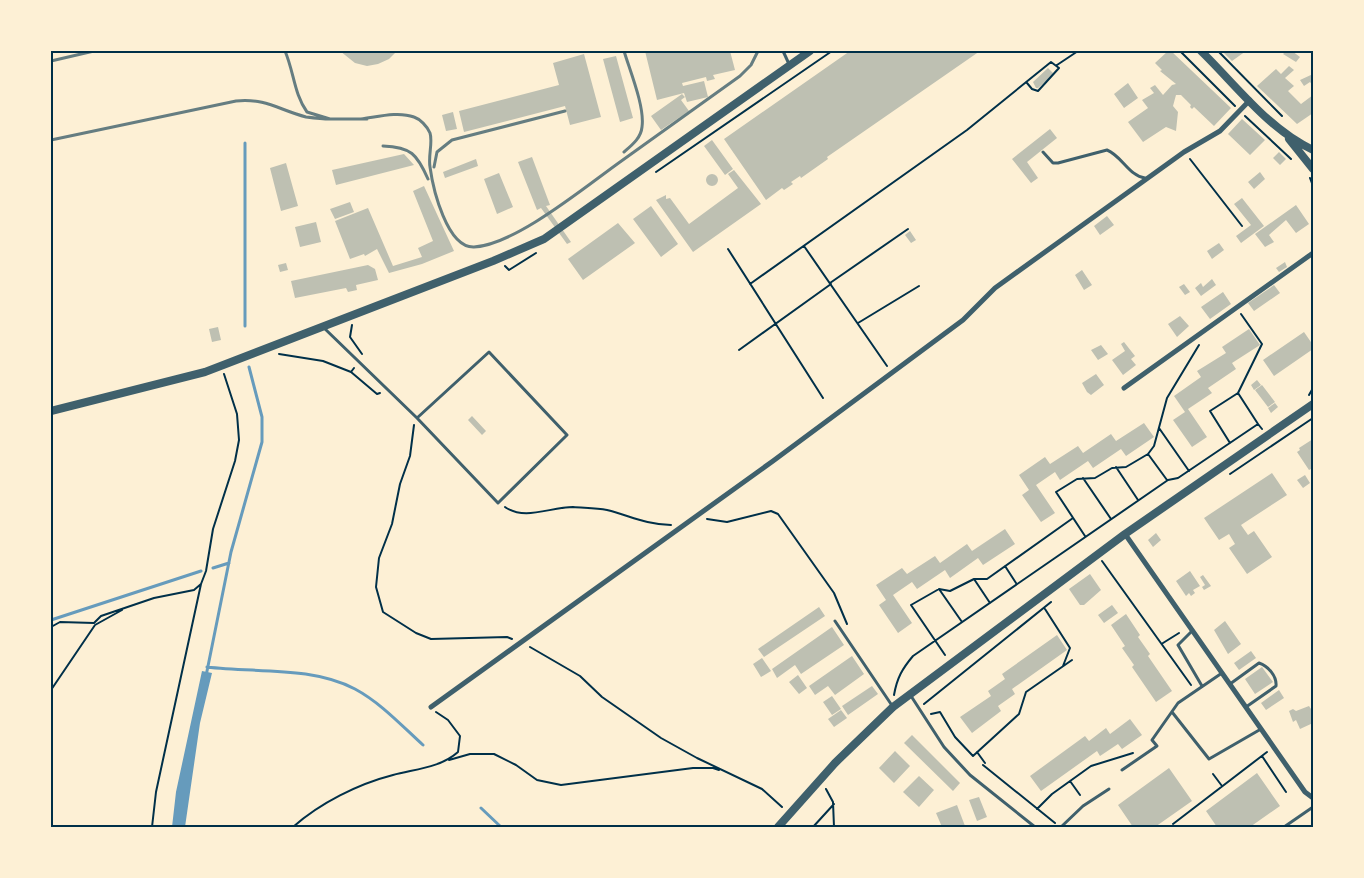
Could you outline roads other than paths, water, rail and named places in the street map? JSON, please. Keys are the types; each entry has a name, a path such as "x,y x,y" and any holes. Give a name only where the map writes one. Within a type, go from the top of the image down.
{"street":[{"path":"51,411 205,372 493,261 544,239 810,51"},
{"path":"1201,51 1283,131 1313,150"},
{"path":"431,706 773,461 968,316 995,288 1184,152 1220,131 1250,100"},
{"path":"1283,131 1311,172"},
{"path":"1124,388 1313,253"},
{"path":"778,827 835,763 893,707 1125,534 1313,404"},
{"path":"1125,534 1305,792 1313,798"}],"lane":[{"path":"783,51 790,65"},
{"path":"1043,152 1053,163 1058,163 1107,150 1114,153 1135,175 1148,178"},
{"path":"323,327 417,418 498,503 567,435 489,352 417,418"},
{"path":"835,621 893,707"},
{"path":"1192,631 1178,645 1202,686"},
{"path":"1230,684 1259,663 1266,665 1276,680 1276,686 1246,707"},
{"path":"1122,770 1157,746 1152,740 1178,703 1222,673"},
{"path":"910,694 944,747 970,775 1034,827"},
{"path":"1172,712 1209,759 1261,729"},
{"path":"1060,827 1083,806 1109,788"},
{"path":"1284,827 1313,807"}],"water":[{"path":"202,671 212,673 200,723 185,827 172,827 176,792"}],"waterway":[{"path":"245,143 245,326"},
{"path":"206,676 231,552 262,442 262,417 249,367"},
{"path":"213,568 229,563"},
{"path":"51,620 201,571"},
{"path":"207,667 301,674 338,682 355,689 374,701 423,745"},
{"path":"481,808 501,827"}],"railway":[{"path":"51,61 94,51"},
{"path":"285,51 299,98 307,112 330,119 367,119"},
{"path":"624,51 639,99 642,127 636,141 624,152"},
{"path":"361,119 401,114 416,118 425,125 431,137 430,163 434,189 443,216 456,238 464,245 474,247 491,244 509,236 549,213 740,76 751,65 758,51"},
{"path":"51,140 236,101 256,101 306,117 330,119"},
{"path":"434,167 437,152 452,140 565,111"},
{"path":"383,146 407,150 420,163 428,179"}]}
